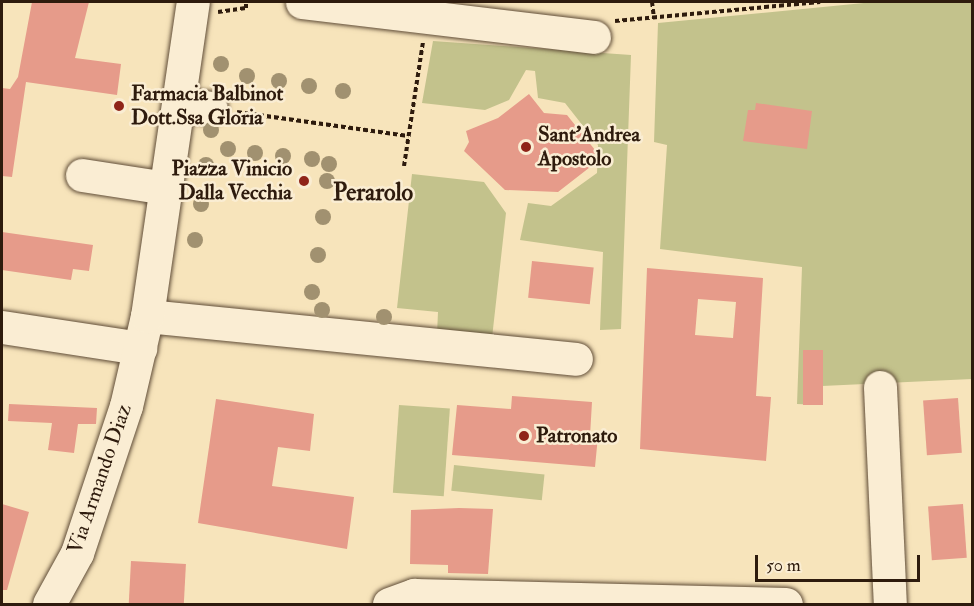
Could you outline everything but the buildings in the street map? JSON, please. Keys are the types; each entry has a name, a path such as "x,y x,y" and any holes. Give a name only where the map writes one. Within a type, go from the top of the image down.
{"street":[{"path":"302,2 600,29"},
{"name":"Via Armando Diaz","path":"49,604 77,553 99,492 140,348 147,316 179,104 203,9"},
{"path":"179,104 211,108"},
{"path":"82,175 166,188"},
{"path":"147,316 347,333 394,345 576,359"},
{"path":"2,327 140,348"},
{"path":"880,387 890,604"},
{"path":"389,604 414,595 786,604"}],"path":[{"path":"203,9 246,8 246,2"},
{"path":"652,2 654,19"},
{"path":"600,29 654,19 820,2"},
{"path":"404,166 419,56 431,35"},
{"path":"211,108 408,136"}],"shaded area":[{"path":"874,2 972,2 972,379 822,386 820,405 797,404 802,267 660,249 667,145 654,142 658,23"},
{"path":"433,41 631,55 621,329 600,330 603,252 520,240 528,203 551,206 597,173 598,145 565,103 538,98 535,71 526,70 509,100 485,110 422,103"},
{"path":"412,174 484,182 506,213 492,338 437,334 438,312 397,308"},
{"path":"399,405 450,409 444,496 393,493"},
{"path":"454,465 545,475 542,500 451,491"}],"place":[{"name":"Farmacia Balbinot Dott.Ssa Gloria","path":"119,106"},
{"name":"Sant'Andrea Apostolo","path":"526,147"},
{"name":"Piazza Vinicio Dalla Vecchia","path":"304,181"},
{"name":"Patronato","path":"524,436"}],"district":[{"name":"Perarolo","path":"373,193"}]}
